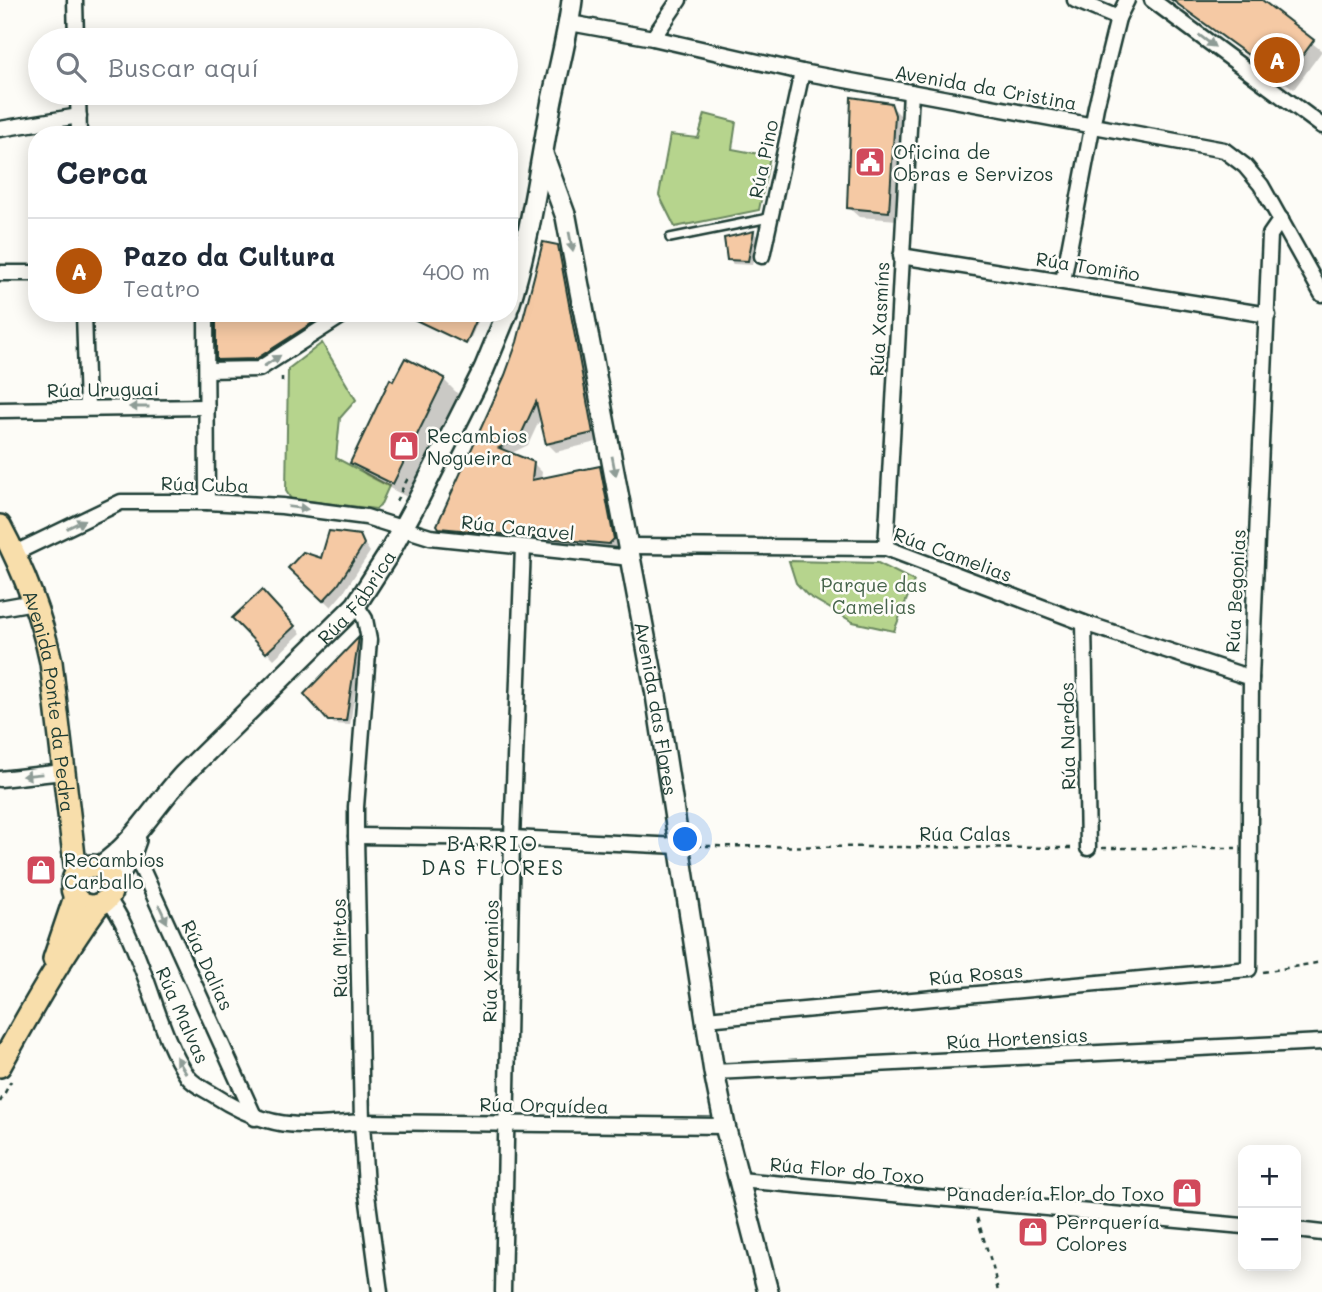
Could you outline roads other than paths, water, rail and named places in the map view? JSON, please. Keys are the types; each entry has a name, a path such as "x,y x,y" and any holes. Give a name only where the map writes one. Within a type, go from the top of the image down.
{"main road":[{"name":"Avenida Ponte da Pedra","path":"0,526 15,553 46,636 73,840 89,869"},
{"path":"0,1066 49,978 106,897 108,874 89,869 72,882 75,897 49,978"},
{"path":"75,897 88,905 106,897"}],"street":[{"path":"75,0 76,28"},
{"path":"518,256 532,207 570,23 572,0"},
{"path":"653,38 679,0"},
{"path":"1075,0 1118,18"},
{"path":"1063,281 1093,126 1118,18 1127,0"},
{"path":"1152,0 1322,126"},
{"name":"Avenida da Cristina","path":"570,23 653,38 802,72 1224,150 1245,166 1253,176 1281,219 1322,294"},
{"name":"Rúa Pino","path":"762,256 802,72"},
{"name":"Rúa Xasmíns","path":"886,548 911,92"},
{"path":"79,105 79,126"},
{"path":"0,129 79,116"},
{"name":"Avenida das Flores","path":"543,154 564,207 656,695 714,1072 725,1126 768,1292"},
{"path":"532,207 548,201 564,207"},
{"name":"Rúa Begonias","path":"1249,969 1251,678 1270,235 1281,219"},
{"name":"Rúa Tomiño","path":"901,256 1268,315"},
{"path":"0,273 28,273"},
{"path":"85,322 87,407"},
{"path":"206,322 207,502"},
{"path":"206,370 259,369 332,322"},
{"name":"Rúa Fábrica","path":"106,897 131,854 138,833 167,793 356,605 403,528 484,369 503,322"},
{"name":"Rúa Uruguai","path":"0,410 207,407"},
{"name":"Rúa Cuba","path":"15,553 121,502 207,502 282,506 366,517 403,528"},
{"name":"Rúa Caravel","path":"403,528 430,537 523,547 630,552"},
{"name":"Rúa Xeranios","path":"503,1292 512,838 523,547"},
{"name":"Rúa Camelias","path":"630,552 886,548 1084,623 1251,678"},
{"path":"0,608 34,602"},
{"name":"Rúa Mirtos","path":"356,605 365,619 369,640 356,807 362,1122 366,1187 380,1292"},
{"name":"Rúa Nardos","path":"1084,623 1088,848"},
{"path":"0,779 64,772"},
{"name":"Rúa Fábrica","path":"89,869 138,833"},
{"path":"356,836 512,838 679,846"},
{"name":"Rúa Dalias","path":"131,854 142,869 246,1093 255,1118"},
{"name":"Rúa Malvas","path":"106,897 122,920 174,1052 190,1080 255,1118"},
{"name":"Rúa Rosas","path":"706,1019 1249,969"},
{"name":"Rúa Hortensias","path":"714,1072 1322,1042"},
{"path":"222,1101 246,1093"},
{"path":"255,1118 277,1125 309,1126 362,1122"},
{"name":"Rúa Orquídea","path":"362,1122 725,1126"},
{"name":"Rúa Flor do Toxo","path":"740,1180 1238,1226"},
{"path":"1301,1231 1322,1233"}],"lane":[{"path":"670,238 769,218"}],"place":[{"name":"Pazo da Cultura","path":"1277,60"},
{"name":"Oficina de Obras e Servizos","path":"870,162"},
{"name":"Recambios Nogueira","path":"404,446"},
{"name":"Recambios Carballo","path":"41,870"},
{"name":"Panadería Flor do Toxo","path":"1187,1193"},
{"name":"Perrquería Colores","path":"1033,1232"}],"district":[{"name":"BARRIO DAS FLORES","path":"493,854"}],"park label":[{"name":"Parque das Camelias","path":"874,595"}]}
